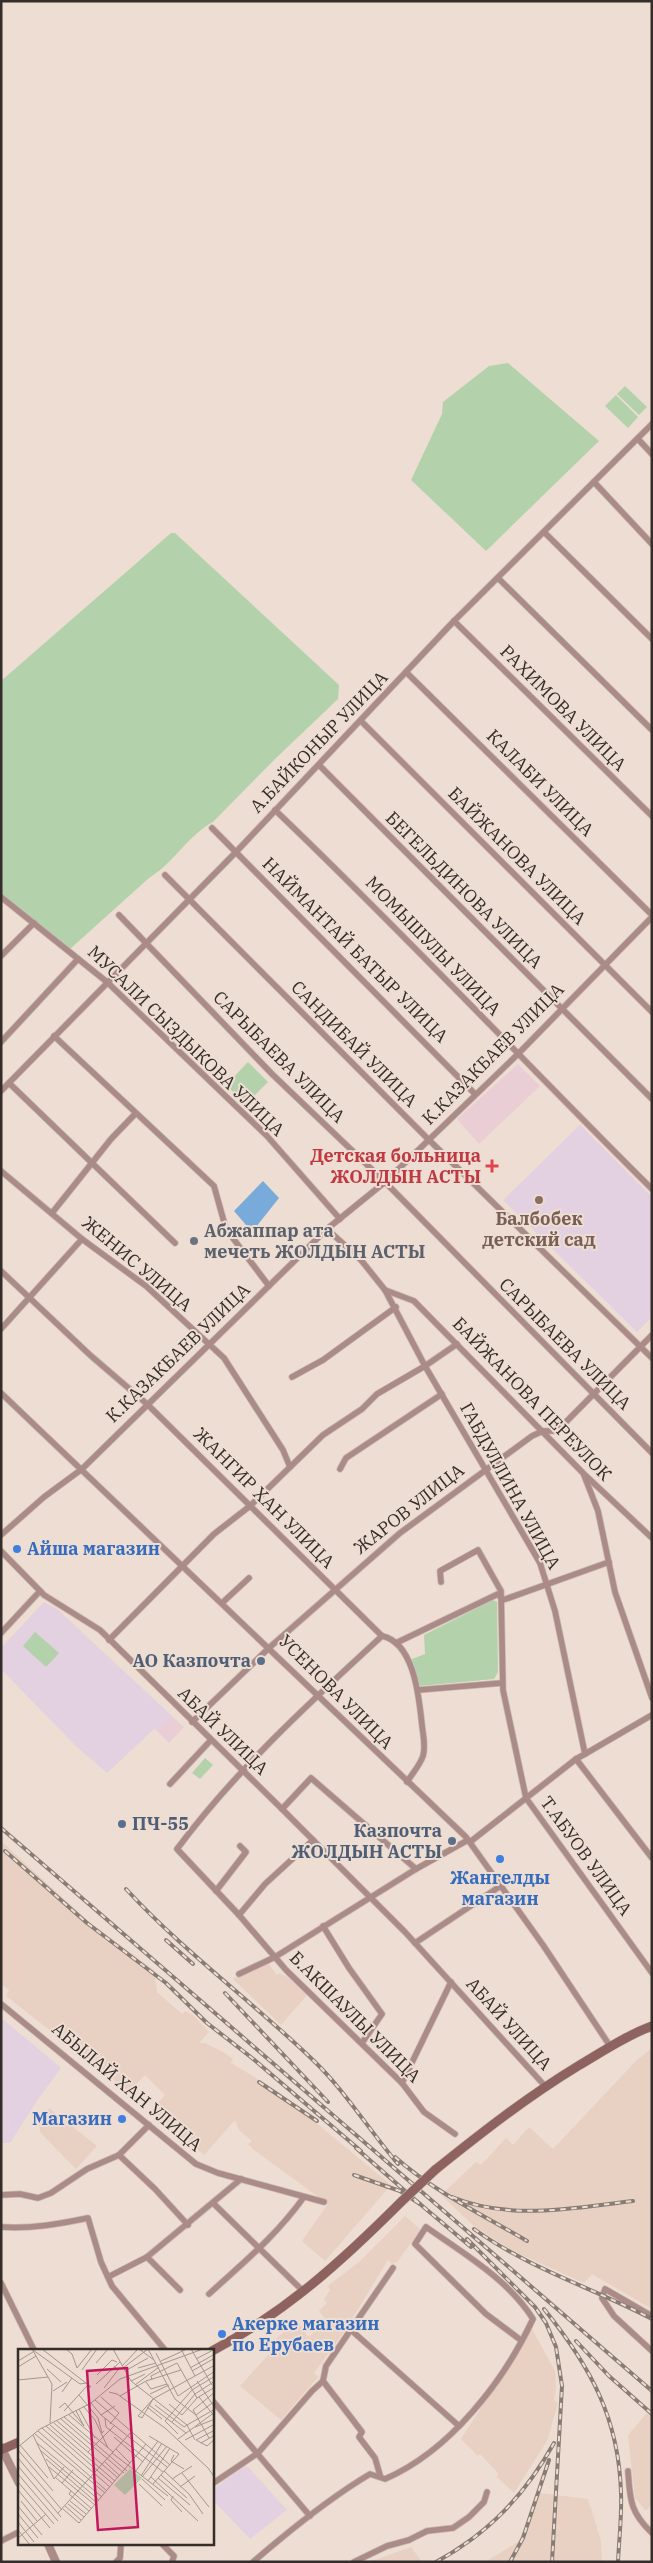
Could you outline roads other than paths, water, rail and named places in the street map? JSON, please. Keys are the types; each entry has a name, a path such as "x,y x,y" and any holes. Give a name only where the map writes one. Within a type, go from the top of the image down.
{"main road":[{"path":"214,2350 234,2340 321,2279 435,2170 482,2132 545,2086 610,2046 652,2026"},
{"path":"2,2449 18,2442"}],"street":[{"name":"А.БАЙКОНЫР УЛИЦА","path":"1,1091 236,852 454,621 652,424"},
{"path":"638,439 652,454"},
{"path":"594,482 652,544"},
{"path":"544,532 652,639"},
{"path":"498,578 652,730"},
{"name":"РАХИМОВА УЛИЦА","path":"454,621 652,816"},
{"name":"КАЛАБИ УЛИЦА","path":"406,672 652,916"},
{"name":"БАЙЖАНОВА УЛИЦА","path":"361,721 652,1012"},
{"name":"БЕГЕЛЬДИНОВА УЛИЦА","path":"319,765 652,1099"},
{"name":"МОМЫШУЛЫ УЛИЦА","path":"275,810 368,899 517,1055 652,1189"},
{"name":"НАЙМАНТАЙ БАТЫР УЛИЦА","path":"212,828 476,1094"},
{"name":"САНДИБАЙ УЛИЦА","path":"165,875 428,1140 652,1358"},
{"name":"МУСАЛИ СЫЗДЫКОВА УЛИЦА","path":"1,897 107,982 267,1136 340,1218"},
{"name":"САРЫБАЕВА УЛИЦА","path":"119,915 272,1074 385,1182 652,1453"},
{"name":"К.КАЗАКБАЕВ УЛИЦА","path":"1,1535 44,1497 82,1469 327,1229 385,1182 517,1055 652,916"},
{"path":"1,956 34,923"},
{"path":"1,1042 78,959"},
{"path":"54,1036 135,1114 214,1186 226,1229 269,1286"},
{"path":"9,1083 175,1243"},
{"path":"52,1213 93,1164 111,1139 135,1114"},
{"name":"ЖЕНИС УЛИЦА","path":"1,1171 82,1239 146,1286 224,1358 283,1450 290,1467"},
{"name":"ГАБДУЛЛИНА УЛИЦА","path":"327,1229 361,1260 396,1307 425,1366 540,1564 548,1584 585,1754"},
{"path":"1,1329 82,1239"},
{"name":"ЖАНГИР ХАН УЛИЦА","path":"1,1271 147,1404 382,1636 396,1643"},
{"name":"БАЙЖАНОВА ПЕРЕУЛОК","path":"385,1290 414,1300 584,1474 652,1538"},
{"path":"292,1377 323,1360 396,1307"},
{"name":"ЖАРОВ УЛИЦА","path":"192,1722 270,1647 400,1533 532,1436 543,1431 557,1431 652,1335"},
{"path":"109,1640 181,1565 214,1534 250,1506 323,1435 362,1409 377,1394 425,1366 457,1344"},
{"name":"УСЕНОВА УЛИЦА","path":"1,1393 270,1647 318,1696 469,1841 502,1885 610,2046"},
{"name":"ГАБДУЛЛИНА УЛИЦА","path":"340,1469 346,1458 442,1394"},
{"path":"584,1474 598,1512 615,1592 652,1698"},
{"path":"442,1582 440,1572 478,1550 501,1591 503,1600"},
{"name":"АБАЙ УЛИЦА","path":"1,1551 40,1591 100,1630 415,1943 545,2086"},
{"path":"503,1600 608,1562"},
{"path":"222,1602 249,1578"},
{"path":"1,1633 40,1591"},
{"path":"407,1782 424,1755 418,1690 412,1669 396,1643 498,1594 503,1600"},
{"name":"Т.АБУОВ УЛИЦА","path":"503,1600 502,1683 526,1798 652,1973"},
{"path":"241,1770 382,1636"},
{"path":"418,1690 502,1683"},
{"path":"239,1974 275,1957 324,1926 344,1916 369,1897 469,1841 576,1759 652,1715"},
{"path":"170,1784 211,1740"},
{"path":"576,1759 652,1858"},
{"name":"Б.АКШАУЛЫ УЛИЦА","path":"241,1770 208,1808 177,1849 239,1915 275,1957 402,2084 424,2112 455,2134"},
{"path":"282,1809 311,1778 416,1869"},
{"path":"239,1915 265,1884 313,1840"},
{"path":"216,1891 246,1852 240,1846"},
{"path":"415,1943 502,1885"},
{"path":"324,1926 349,1968 382,2014 362,2043"},
{"name":"АБАЙ УЛИЦА","path":"402,2084 451,1982"},
{"name":"АБЫЛАЙ ХАН УЛИЦА","path":"1,2004 196,2164 218,2173 324,2202"},
{"path":"1,2195 20,2194 38,2198 52,2193 87,2169 119,2155 149,2125"},
{"path":"119,2155 188,2225"},
{"path":"108,2277 147,2256 188,2225 242,2179"},
{"path":"209,2294 259,2251 289,2218 304,2197"},
{"path":"213,2203 259,2251 304,2292"},
{"path":"1,2227 52,2226 88,2218 108,2277 124,2302 164,2349"},
{"path":"253,2562 290,2530 370,2474 380,2475 385,2479 398,2473 447,2438 500,2375 522,2341 533,2319 524,2306 464,2253 426,2227 415,2244 486,2314 522,2341"},
{"path":"147,2256 180,2290"},
{"path":"214,2483 258,2453 323,2381 326,2366 393,2268"},
{"path":"1,2284 34,2349"},
{"path":"652,2316 606,2289 602,2298 607,2308 652,2351"},
{"path":"350,2330 459,2426"},
{"path":"323,2381 362,2432 359,2437 375,2458 380,2475"},
{"path":"214,2402 310,2516"},
{"path":"2,2449 18,2481"},
{"path":"628,2471 630,2503 639,2521 652,2533"},
{"path":"354,2562 387,2546 409,2540 427,2531 453,2528 470,2517 484,2502 487,2492"},
{"path":"1,2541 18,2532"},
{"path":"49,2546 56,2562"},
{"path":"116,2562 120,2558 121,2546"},
{"path":"164,2546 174,2556 172,2562"}],"water":[{"path":"263,1181 279,1198 252,1232 234,1211"}],"railway":[{"path":"1,1828 652,2391"},
{"path":"5,1851 87,1923 166,1983 207,2023 252,2058 361,2151"},
{"path":"126,1889 171,1934 291,2039 326,2073 398,2164"},
{"path":"166,1940 193,1964"},
{"path":"225,1993 328,2102"},
{"path":"259,2082 317,2121"},
{"path":"356,2148 420,2204"},
{"path":"395,2157 442,2192 527,2241"},
{"path":"354,2175 400,2191 420,2204 471,2247"},
{"path":"452,2197 497,2209 519,2211 542,2211 633,2201"},
{"path":"474,2229 516,2255 652,2319"},
{"path":"467,2239 535,2307 546,2323 556,2347 562,2386 552,2562"},
{"path":"544,2309 588,2372 608,2417 615,2441 621,2493 618,2562"},
{"path":"576,2341 609,2376 652,2414"},
{"path":"436,2562 473,2538 504,2511 531,2479 554,2443"},
{"path":"510,2562 523,2538 549,2460"}],"place":[{"name":"Детская больница ЖОЛДЫН АСТЫ","path":"492,1166"},
{"name":"Балбобек детский сад","path":"539,1200"},
{"name":"Абжаппар ата мечеть ЖОЛДЫН АСТЫ","path":"194,1241"},
{"name":"Айша магазин","path":"17,1549"},
{"name":"АО Казпочта","path":"261,1661"},
{"name":"ПЧ-55","path":"122,1824"},
{"name":"Казпочта ЖОЛДЫН АСТЫ","path":"452,1841"},
{"name":"Жангелды магазин","path":"500,1859"},
{"name":"Магазин","path":"122,2119"},
{"name":"Акерке магазин по Ерубаев","path":"222,2334"}]}
